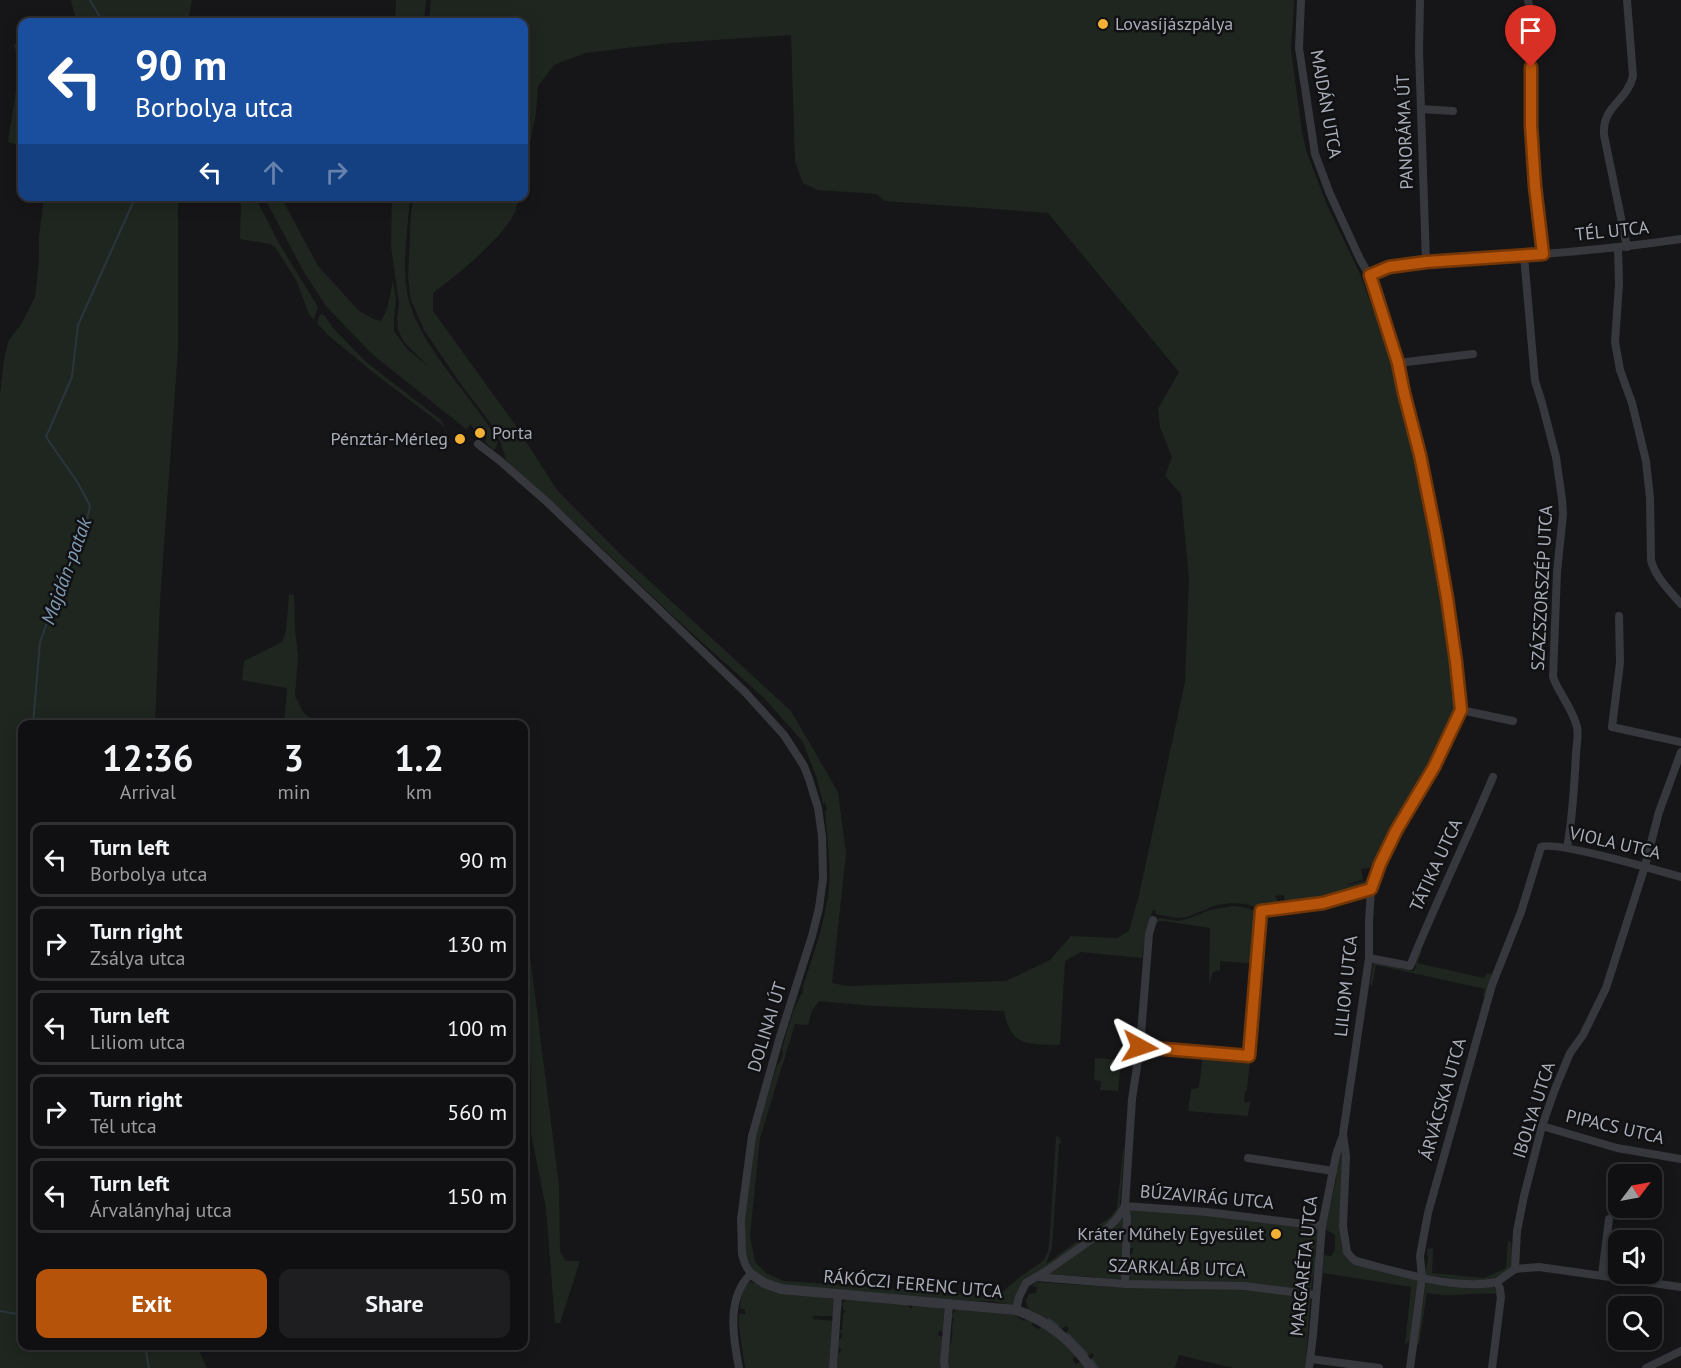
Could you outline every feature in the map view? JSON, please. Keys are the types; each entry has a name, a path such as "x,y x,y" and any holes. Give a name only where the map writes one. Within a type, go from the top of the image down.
{"street":[{"name":"MAJDÁN UTCA","path":"1301,0 1299,48 1315,154 1330,194 1360,259 1370,275"},
{"name":"PANORÁMA ÚT","path":"1420,0 1419,50 1426,262"},
{"path":"1528,0 1533,43 1531,126 1543,254"},
{"path":"1627,0 1633,76 1630,87 1607,113 1603,124 1627,247"},
{"path":"1421,109 1453,111"},
{"name":"TÉL UTCA","path":"1370,275 1389,267 1426,262 1618,248 1681,239"},
{"path":"1618,248 1616,342 1620,370 1632,403 1646,461 1650,498 1651,560 1659,577 1681,604"},
{"name":"SZÁZSZORSZÉP UTCA","path":"1524,256 1535,381 1556,457 1562,500 1553,677 1577,730 1573,817 1567,848"},
{"path":"1370,275 1398,363 1420,455 1436,535 1456,662 1461,710 1513,721"},
{"path":"1398,363 1473,354"},
{"name":"DOLINAI ÚT","path":"478,444 547,502 775,723 804,766 818,808 824,879 819,908 752,1136 741,1220 742,1254 751,1274"},
{"path":"1620,616 1620,663 1612,727 1681,742"},
{"name":"LILIOM UTCA","path":"1461,710 1434,767 1396,831 1371,889 1369,958 1343,1134 1346,1156 1343,1226 1348,1255 1356,1261 1422,1278 1474,1284 1497,1282"},
{"name":"IBOLYA UTCA","path":"1515,1269 1517,1232 1542,1126 1570,1053 1583,1035 1606,987 1645,866 1659,812 1681,752"},
{"name":"TÁTIKA UTCA","path":"1369,958 1410,966 1493,777"},
{"name":"VIOLA UTCA","path":"1540,847 1547,844 1567,848 1681,877"},
{"name":"ÁRVÁCSKA UTCA","path":"1410,1368 1422,1278 1420,1257 1424,1232 1495,977 1521,912 1540,847"},
{"path":"1140,1047 1249,1056 1261,911 1323,903 1371,889"},
{"path":"1125,1284 1127,1217 1125,1206 1132,1099 1140,1047 1149,934 1153,920"},
{"name":"PIPACS UTCA","path":"1542,1126 1617,1148 1681,1159"},
{"name":"MARGARÉTA UTCA","path":"1310,1364 1322,1226 1336,1155 1343,1134"},
{"path":"1248,1158 1333,1171"},
{"path":"1016,1310 1026,1283 1109,1227 1125,1206"},
{"name":"BÚZAVIRÁG UTCA","path":"1125,1206 1216,1213 1322,1226"},
{"path":"1602,1275 1609,1219"},
{"path":"1492,1368 1501,1297 1497,1282 1515,1269 1539,1267 1681,1287"},
{"path":"739,1368 734,1346 734,1311 741,1284 751,1274"},
{"name":"RÁKÓCZI FERENC UTCA","path":"751,1274 764,1283 781,1289 1016,1310 1055,1329 1073,1345 1091,1368"},
{"name":"SZARKALÁB UTCA","path":"1036,1277 1125,1284 1244,1286 1316,1296"},
{"path":"833,1368 838,1295"},
{"path":"945,1368 949,1305"},
{"path":"1646,1368 1681,1352"},
{"path":"1310,1364 1379,1368"}],"shaded area":[{"path":"71,0 192,0 189,18 75,18"},
{"path":"396,0 426,0 424,18 395,18"},
{"path":"431,0 1294,0 1291,50 1302,132 1307,153 1327,205 1360,274 1389,353 1422,481 1431,523 1429,525 1432,528 1453,661 1454,684 1451,686 1451,694 1458,704 1458,710 1447,736 1376,867 1361,869 1363,880 1348,884 1372,879 1371,886 1324,897 1324,900 1285,904 1284,895 1275,896 1278,905 1256,907 1232,903 1217,905 1187,917 1176,918 1156,914 1153,910 1147,927 1142,958 1081,952 1065,961 1060,1045 1023,1042 1011,1032 1004,1011 873,1006 819,1001 812,1011 808,1025 795,1024 760,1138 750,1236 755,1262 766,1273 784,1281 998,1296 1043,1261 1048,1251 1056,1136 1061,1142 1052,1247 1046,1264 1110,1217 1117,1208 1123,1149 1120,1205 1114,1219 1047,1268 1029,1277 1012,1305 992,1301 783,1286 764,1278 753,1270 745,1254 744,1225 754,1139 777,1065 782,1058 782,1049 796,1004 803,992 823,919 830,875 825,811 827,809 828,811 825,803 823,804 817,779 803,742 765,699 507,462 500,441 489,421 424,330 411,300 408,279 413,201 518,201 510,221 491,244 433,293 433,311 514,423 557,490 619,553 791,711 838,792 846,854 832,983 847,986 1006,981 1050,960 1071,936 1117,938 1129,931 1139,895 1185,682 1189,579 1181,494 1165,476 1172,457 1160,427 1158,409 1179,372 1048,213 885,201 876,194 818,190 803,183 795,161 791,35 670,43 585,53 554,65 538,86 536,113 528,153 528,18 429,18"},
{"path":"13,44 18,45 18,145 8,142 17,77 16,52"},
{"path":"43,201 178,201 178,350 160,602 155,720 18,720 18,1350 199,1350 207,1368 0,1368 0,395 4,359 9,340 22,323 35,297"},
{"path":"240,201 257,201 280,245 318,307 314,320 309,314 296,280 275,247 270,244 240,239"},
{"path":"266,201 283,201 318,266 359,311 381,321 387,309 393,281 396,300 394,331 407,349 428,366 404,342 398,330 399,304 391,246 392,201 410,201 405,272 408,297 414,315 434,352 498,440 496,448 493,450 485,442 486,437 480,426 475,430 470,424 466,429 372,354 326,306 305,274"},
{"path":"320,314 324,315 333,328 366,362 441,420 445,427 328,335 317,323"},
{"path":"289,594 294,595 298,656 295,696 303,712 312,720 284,720 287,688 242,680 244,661 282,642 286,631"},
{"path":"1233,906 1249,909 1257,914 1256,964 1220,961 1220,970 1213,972 1209,985 1210,928 1164,921 1156,924 1156,920 1160,918 1178,921 1210,910"},
{"path":"528,944 559,1186 560,1252 566,1261 580,1261 560,1323 555,1323 546,1208 531,1134"},
{"path":"1422,951 1417,963 1484,978 1487,973 1492,974 1485,997 1483,996 1485,989 1376,965 1372,986 1370,985 1373,965 1376,962 1414,971 1416,966 1414,963"},
{"path":"1203,1054 1250,1060 1244,1102 1250,1102 1248,1116 1188,1111 1191,1089 1199,1088"},
{"path":"1095,1058 1121,1060 1118,1091 1100,1090 1101,1081 1094,1080"},
{"path":"1342,1150 1346,1256 1421,1280 1410,1340 1405,1345 1411,1287 1323,1273 1322,1283 1319,1282 1322,1255 1331,1256 1335,1250 1335,1235 1325,1229 1336,1179 1337,1162"},
{"path":"1129,1209 1208,1217 1209,1215 1318,1229 1316,1269 1311,1293 1129,1282 1127,1272 1133,1270 1133,1267 1129,1266 1129,1255 1132,1254 1133,1248 1130,1248"},
{"path":"1125,1213 1123,1279 1117,1281 1049,1274 1049,1272"},
{"path":"1508,1241 1511,1242 1513,1266 1492,1280 1465,1281 1425,1274 1427,1249 1433,1248 1432,1273 1484,1278 1506,1268"},
{"path":"750,1282 835,1301 833,1316 813,1316 813,1319 834,1321 830,1368 745,1368 739,1314 745,1314 745,1309 740,1309 741,1297"},
{"path":"1036,1282 1127,1288 1246,1290 1246,1288 1311,1296 1305,1368 1233,1368 1179,1355 1175,1368 1096,1368 1090,1359 1094,1356 1092,1353 1087,1357 1066,1333 1069,1328 1066,1326 1061,1330 1028,1310 1026,1300 1029,1294 1036,1293 1037,1287 1032,1286"},
{"path":"1426,1282 1493,1286 1498,1296 1496,1297 1496,1294 1427,1293 1419,1344 1416,1346"},
{"path":"847,1300 909,1304 909,1308 912,1308 913,1304 941,1307 945,1311 943,1332 939,1331 938,1335 943,1337 941,1368 837,1368 838,1354 842,1349 838,1348 839,1339 842,1338 839,1330 842,1330 843,1314 846,1311 841,1305"},
{"path":"957,1309 1015,1315 1024,1321 1026,1318 1032,1321 1032,1325 1038,1329 1045,1327 1077,1356 1072,1359 1076,1364 1083,1361 1087,1368 949,1368 947,1356 952,1338 954,1318 951,1324 952,1315"}],"waterway":[{"name":"Majdán-patak","path":"90,0 101,18"},
{"name":"Majdán-patak","path":"33,720 40,642 65,574 84,533 90,506 78,483 46,437 72,377 78,325 134,201"},
{"path":"0,1311 18,1314"},
{"path":"1049,1319 1058,1326"},
{"path":"1068,1334 1087,1354"},
{"name":"Majdán-patak","path":"146,1350 149,1368"},
{"path":"1092,1360 1098,1368"}],"place":[{"name":"Lovasíjászpálya","path":"1103,24"},
{"name":"Porta","path":"480,433"},
{"name":"Pénztár-Mérleg","path":"460,439"},
{"name":"Kráter Műhely Egyesület","path":"1276,1234"}],"route":[{"path":"1140,1047 1249,1056 1261,911 1323,903 1371,889 1396,831 1434,767 1461,710 1447,598 1416,435 1398,363 1370,275 1389,267 1426,262 1543,254 1531,126 1531,67"}]}
